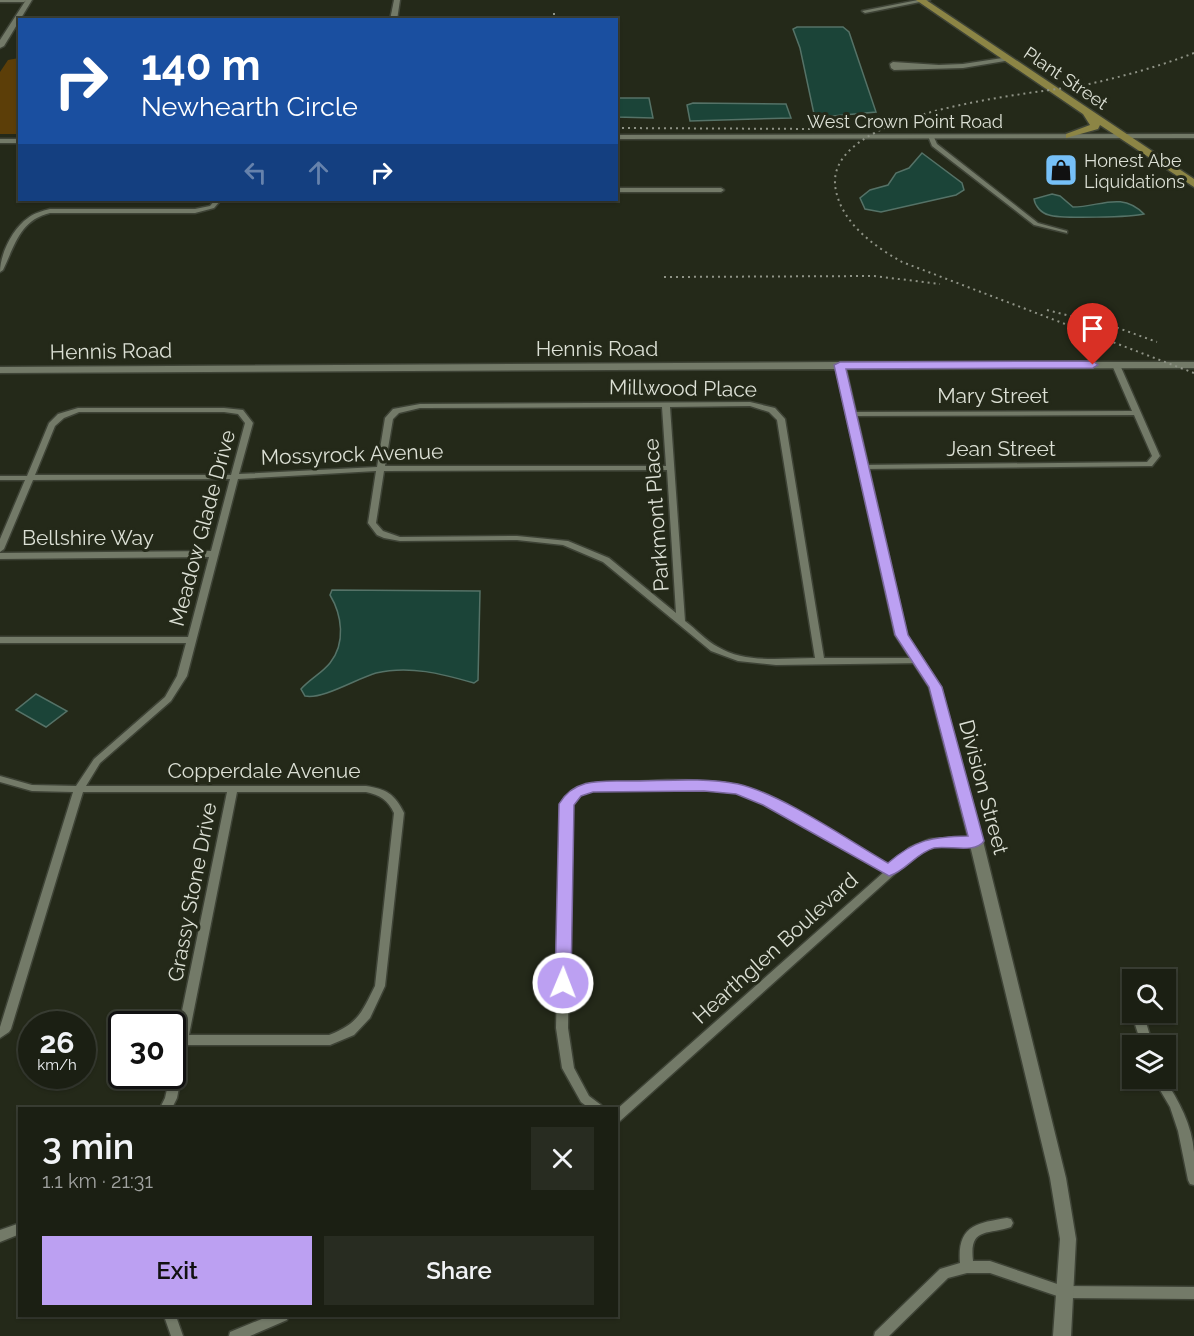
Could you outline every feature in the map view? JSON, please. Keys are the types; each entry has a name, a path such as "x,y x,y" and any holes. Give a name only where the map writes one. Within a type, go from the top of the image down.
{"main road":[{"name":"Plant Street","path":"923,0 991,48 1029,63 1194,173"},
{"name":"Plant Street","path":"936,0 1084,109 1194,184"},
{"path":"1069,136 1095,127 1095,122 1084,109"}],"street":[{"path":"0,0 24,0"},
{"path":"0,46 29,0"},
{"path":"393,18 397,0"},
{"path":"862,10 923,0"},
{"path":"937,66 920,64 893,66 937,66 963,66 1011,56"},
{"path":"931,136 934,145 1036,224 1065,232"},
{"name":"West Crown Point Road","path":"618,137 1194,136"},
{"path":"0,141 18,141"},
{"path":"618,190 721,190"},
{"path":"0,270 26,220 36,214 50,211 195,211 212,207 217,201"},
{"name":"Division Street","path":"840,365 901,635 935,687 976,841 1058,1178 1068,1239 1062,1336"},
{"path":"1116,365 1137,413"},
{"name":"Hennis Road","path":"0,370 1194,365"},
{"name":"Millwood Place","path":"380,469 389,418 396,411 409,407 750,404 763,406 779,414 820,661"},
{"name":"Parkmont Place","path":"666,405 681,622"},
{"name":"Meadow Glade Drive","path":"0,549 52,425 62,416 78,410 224,410 240,412 249,423 182,676 168,699 97,761 79,789 5,1029 0,1034"},
{"name":"Mary Street","path":"850,414 1137,413"},
{"name":"Jean Street","path":"862,467 1149,464 1156,456 1137,413"},
{"name":"Mossyrock Avenue","path":"0,478 234,477 380,469 670,468"},
{"path":"380,469 372,523 374,529 386,536 400,539 517,538 565,543 606,560 714,649 729,657 752,661 918,661"},
{"name":"Bellshire Way","path":"0,556 213,554"},
{"path":"0,640 191,640"},
{"path":"0,779 32,788 79,789"},
{"path":"596,1107 585,1099 568,1068 562,1028 566,804 576,792 592,787 704,785 738,789 768,801 889,870"},
{"name":"Copperdale Avenue","path":"79,789 366,789 386,793 395,802 399,813 380,986 366,1015 350,1032 330,1040 186,1040"},
{"name":"Grassy Stone Drive","path":"186,1020 233,789"},
{"name":"Hearthglen Boulevard","path":"618,1116 913,850 934,842 976,841"},
{"name":"Grassy Stone Drive","path":"166,1107 170,1089"},
{"path":"1165,1089 1175,1105 1184,1131 1194,1180"},
{"path":"967,1267 964,1245 968,1236 980,1228 1007,1223"},
{"path":"0,1236 18,1229"},
{"path":"880,1336 944,1273 967,1267 990,1267 1063,1292 1194,1293"},
{"path":"170,1317 177,1336"},
{"path":"235,1336 280,1317"}],"shaded area":[{"path":"18,58 18,134 0,134 0,72 8,60"}],"water":[{"path":"797,27 843,27 849,32 876,112 822,117 814,114 800,48 793,29"},
{"path":"618,98 649,98 653,118 618,117"},
{"path":"693,103 786,104 791,118 690,121 687,105"},
{"path":"922,153 962,183 964,190 956,195 881,212 865,209 860,198 870,190 888,185 896,173 909,168"},
{"path":"1052,194 1060,196 1073,207 1119,202 1127,203 1144,214 1096,217 1049,215 1039,209 1034,199"},
{"path":"332,590 480,591 478,680 474,683 414,670 389,671 376,673 321,695 305,696 301,689 330,663 338,647 340,629 337,611 330,595"},
{"path":"36,694 67,711 46,727 16,710"}],"railway":[{"path":"554,13 554,18"},
{"path":"1194,53 1102,81 937,110 895,124 861,141 840,163 836,191 845,214 861,233 902,262 1194,373"},
{"path":"618,128 820,129 882,123"},
{"path":"664,277 874,276 940,284"},
{"path":"1047,310 1118,328 1157,342"}],"place":[{"name":"Honest Abe Liquidations","path":"1061,170"}],"route":[{"path":"563,983 566,804 576,792 592,787 704,785 738,789 768,801 889,870 913,850 934,842 976,841 935,687 901,635 840,365 1093,365"}]}
